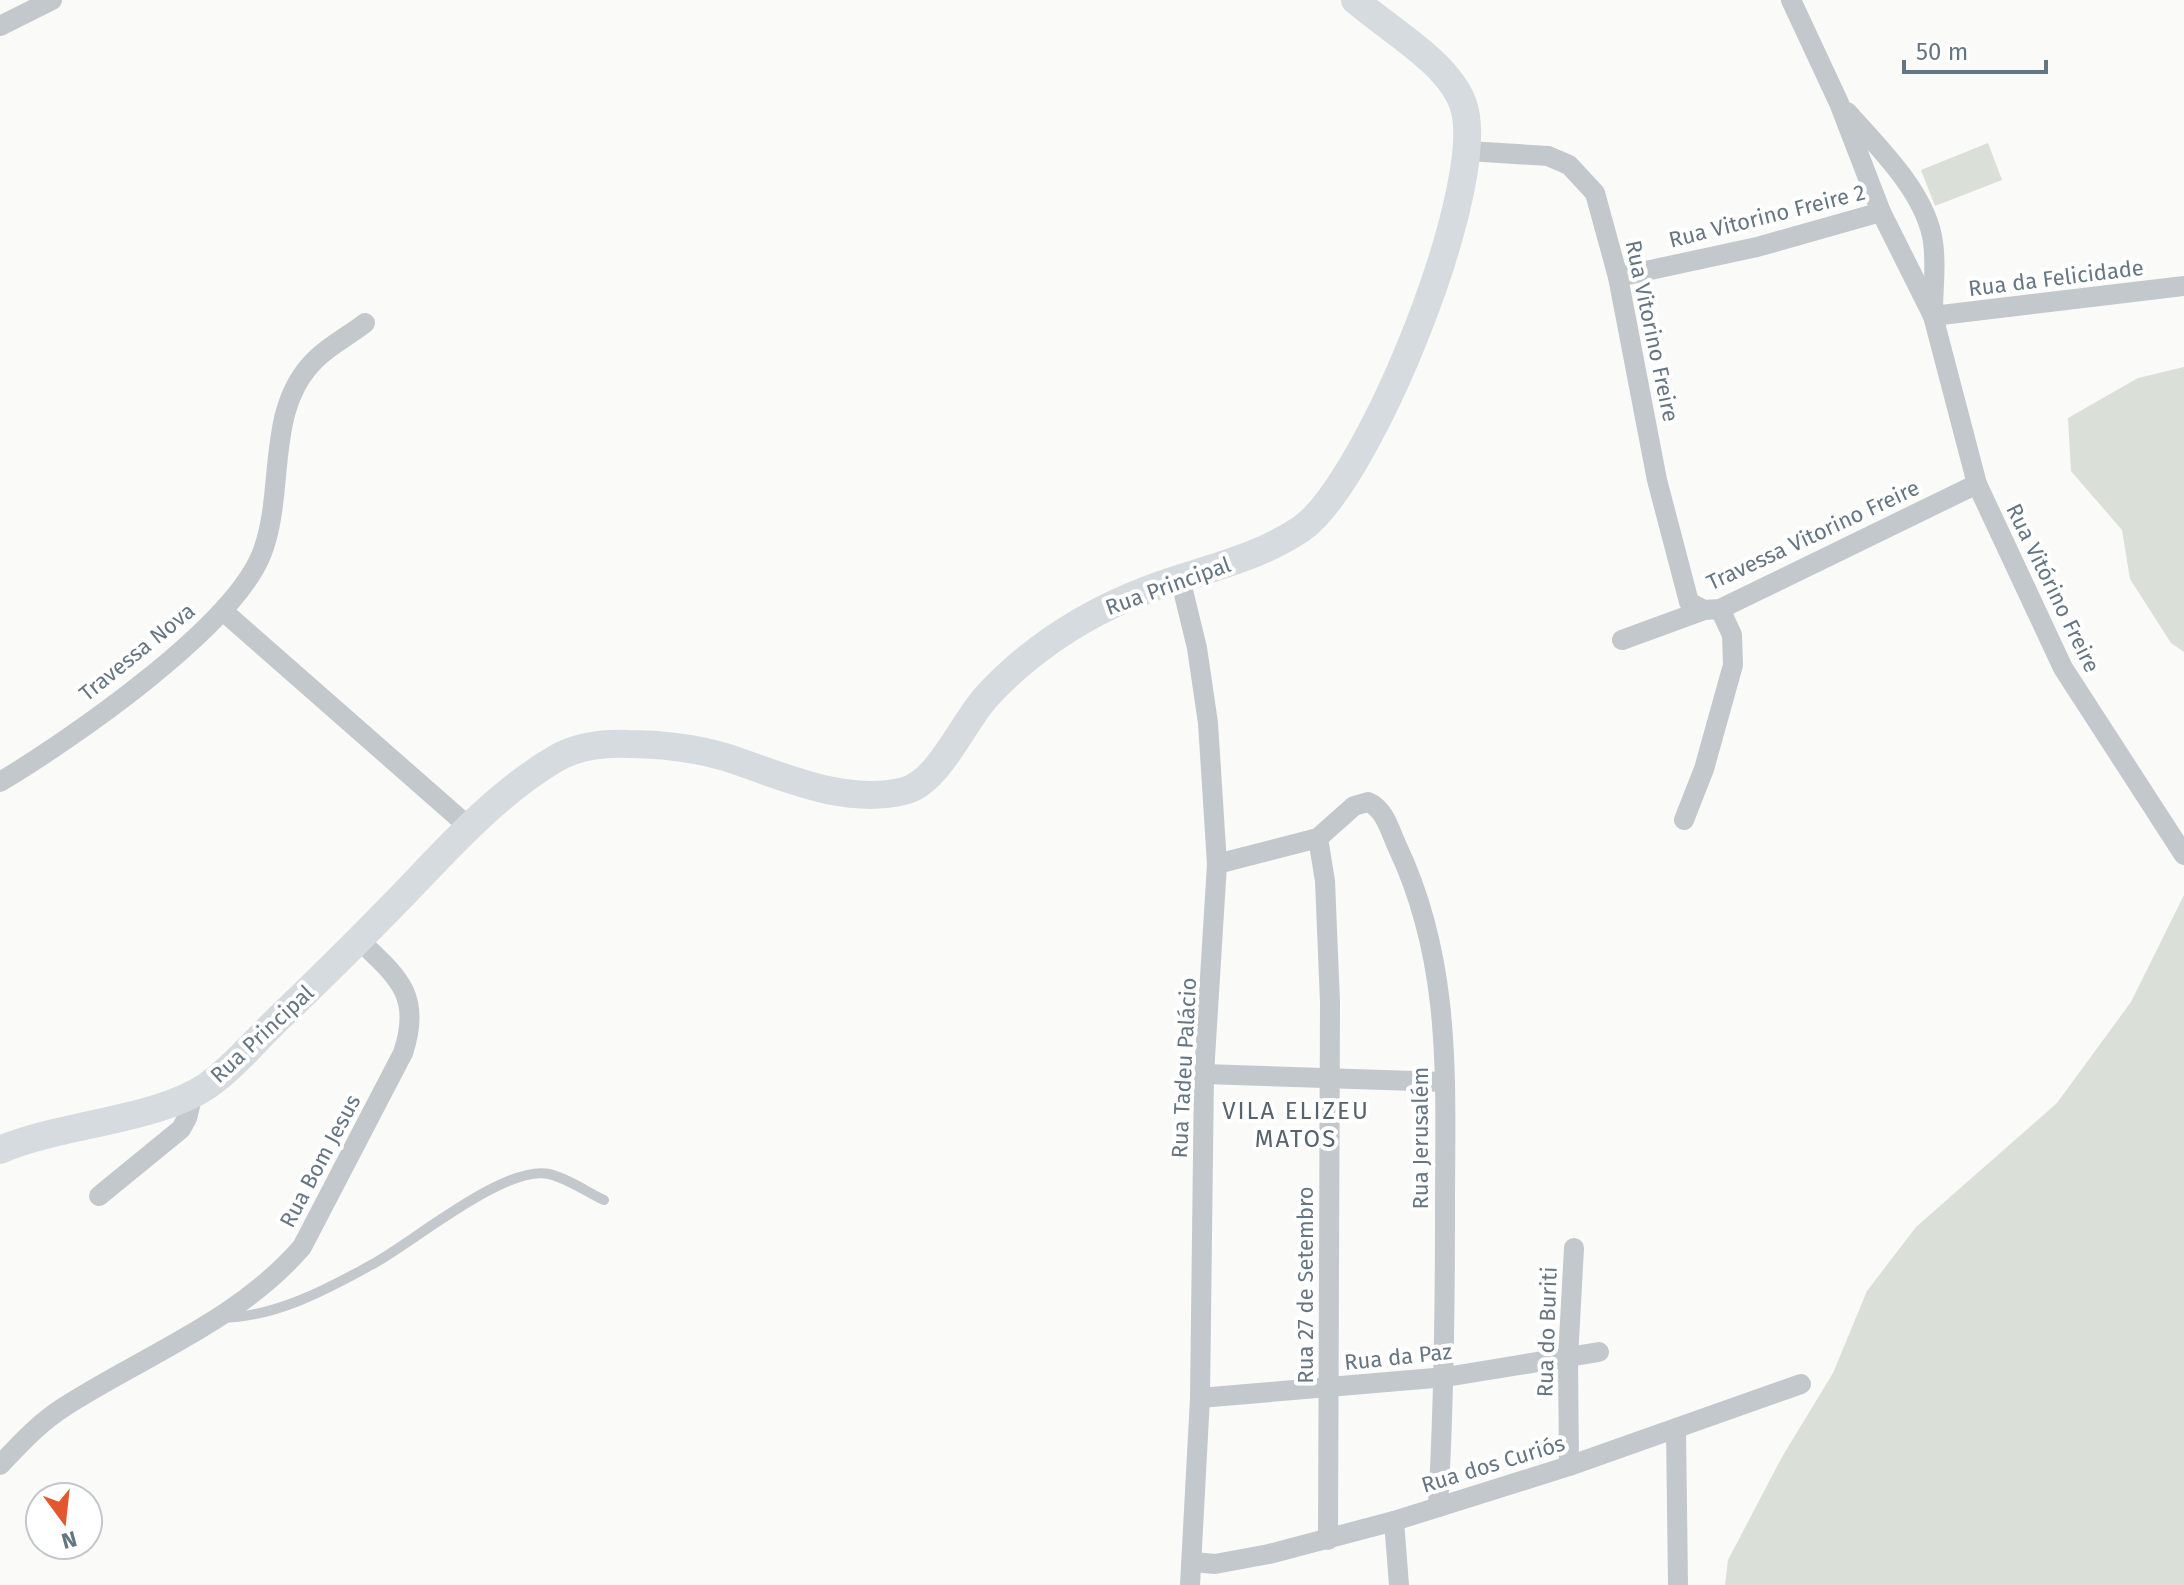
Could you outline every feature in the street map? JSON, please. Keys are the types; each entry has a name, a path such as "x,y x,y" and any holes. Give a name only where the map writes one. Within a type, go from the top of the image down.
{"street":[{"path":"0,26 52,0"},
{"name":"Rua Principal","path":"0,1150 193,1094 219,1076 359,940 469,827 553,760 572,750 613,744 677,747 718,755 779,776 853,794 909,791 936,768 984,699 1016,668 1095,613 1180,578 1260,552 1301,529 1319,514 1364,449 1409,352 1432,292 1468,151 1465,108 1451,80 1355,0"},
{"name":"Rua Vitórino Freire","path":"1791,0 1839,103 1881,212 1933,316 1977,484 2063,668 2184,855"},
{"name":"Rua Vitórino Freire","path":"1839,103 1883,152 1927,218 1934,250 1933,316"},
{"name":"Rua Vitorino Freire","path":"1468,151 1530,152 1569,165 1595,193 1618,277 1657,480 1683,584 1689,602 1712,609 1732,635 1733,665 1704,769 1684,820"},
{"name":"Rua Vitorino Freire 2","path":"1618,277 1757,247 1881,212"},
{"name":"Rua da Felicidade","path":"1933,316 2184,286"},
{"name":"Travessa Nova","path":"0,782 48,753 159,668 223,611 261,555 275,502 281,435 290,394 316,359 365,323"},
{"name":"Travessa Vitorino Freire","path":"1622,640 1712,609 1977,484"},
{"name":"Rua Tadeu Palácio","path":"1180,578 1197,648 1208,723 1217,864 1204,1074 1200,1398 1194,1562 1190,1585"},
{"path":"223,611 469,827"},
{"name":"Rua Jerusalém","path":"1318,838 1354,806 1368,802 1378,807 1423,905 1439,975 1445,1082 1446,1377 1438,1507"},
{"path":"1217,864 1318,838"},
{"name":"Rua 27 de Setembro","path":"1318,838 1328,918 1328,1540"},
{"name":"Rua Bom Jesus","path":"0,1465 32,1431 63,1408 220,1318 283,1269 302,1247 403,1053 411,1022 405,988 359,940"},
{"path":"1204,1074 1445,1082"},
{"path":"99,1196 181,1129 193,1094"},
{"name":"Rua do Buriti","path":"1569,1466 1568,1359 1574,1248"},
{"name":"Rua da Paz","path":"1200,1398 1446,1377 1599,1352"},
{"name":"Rua dos Curiós","path":"1194,1562 1215,1564 1328,1540 1394,1521 1569,1466 1801,1384"},
{"path":"1676,1429 1678,1585"},
{"path":"1394,1521 1399,1585"}],"lane":[{"path":"220,1318 245,1317 274,1310 322,1290 374,1264 473,1199 510,1180 547,1173 604,1200"}],"shaded area":[{"path":"1988,143 2002,180 1935,206 1921,170"},
{"path":"2184,367 2184,652 2171,643 2130,579 2122,530 2071,471 2068,418 2138,378"},
{"path":"2184,895 2184,1585 1725,1585 1728,1560 1782,1457 1833,1373 1867,1291 1916,1227 2057,1103 2131,1002"}],"district":[{"name":"VILA ELIZEU MATOS","path":"1296,1125"}]}
